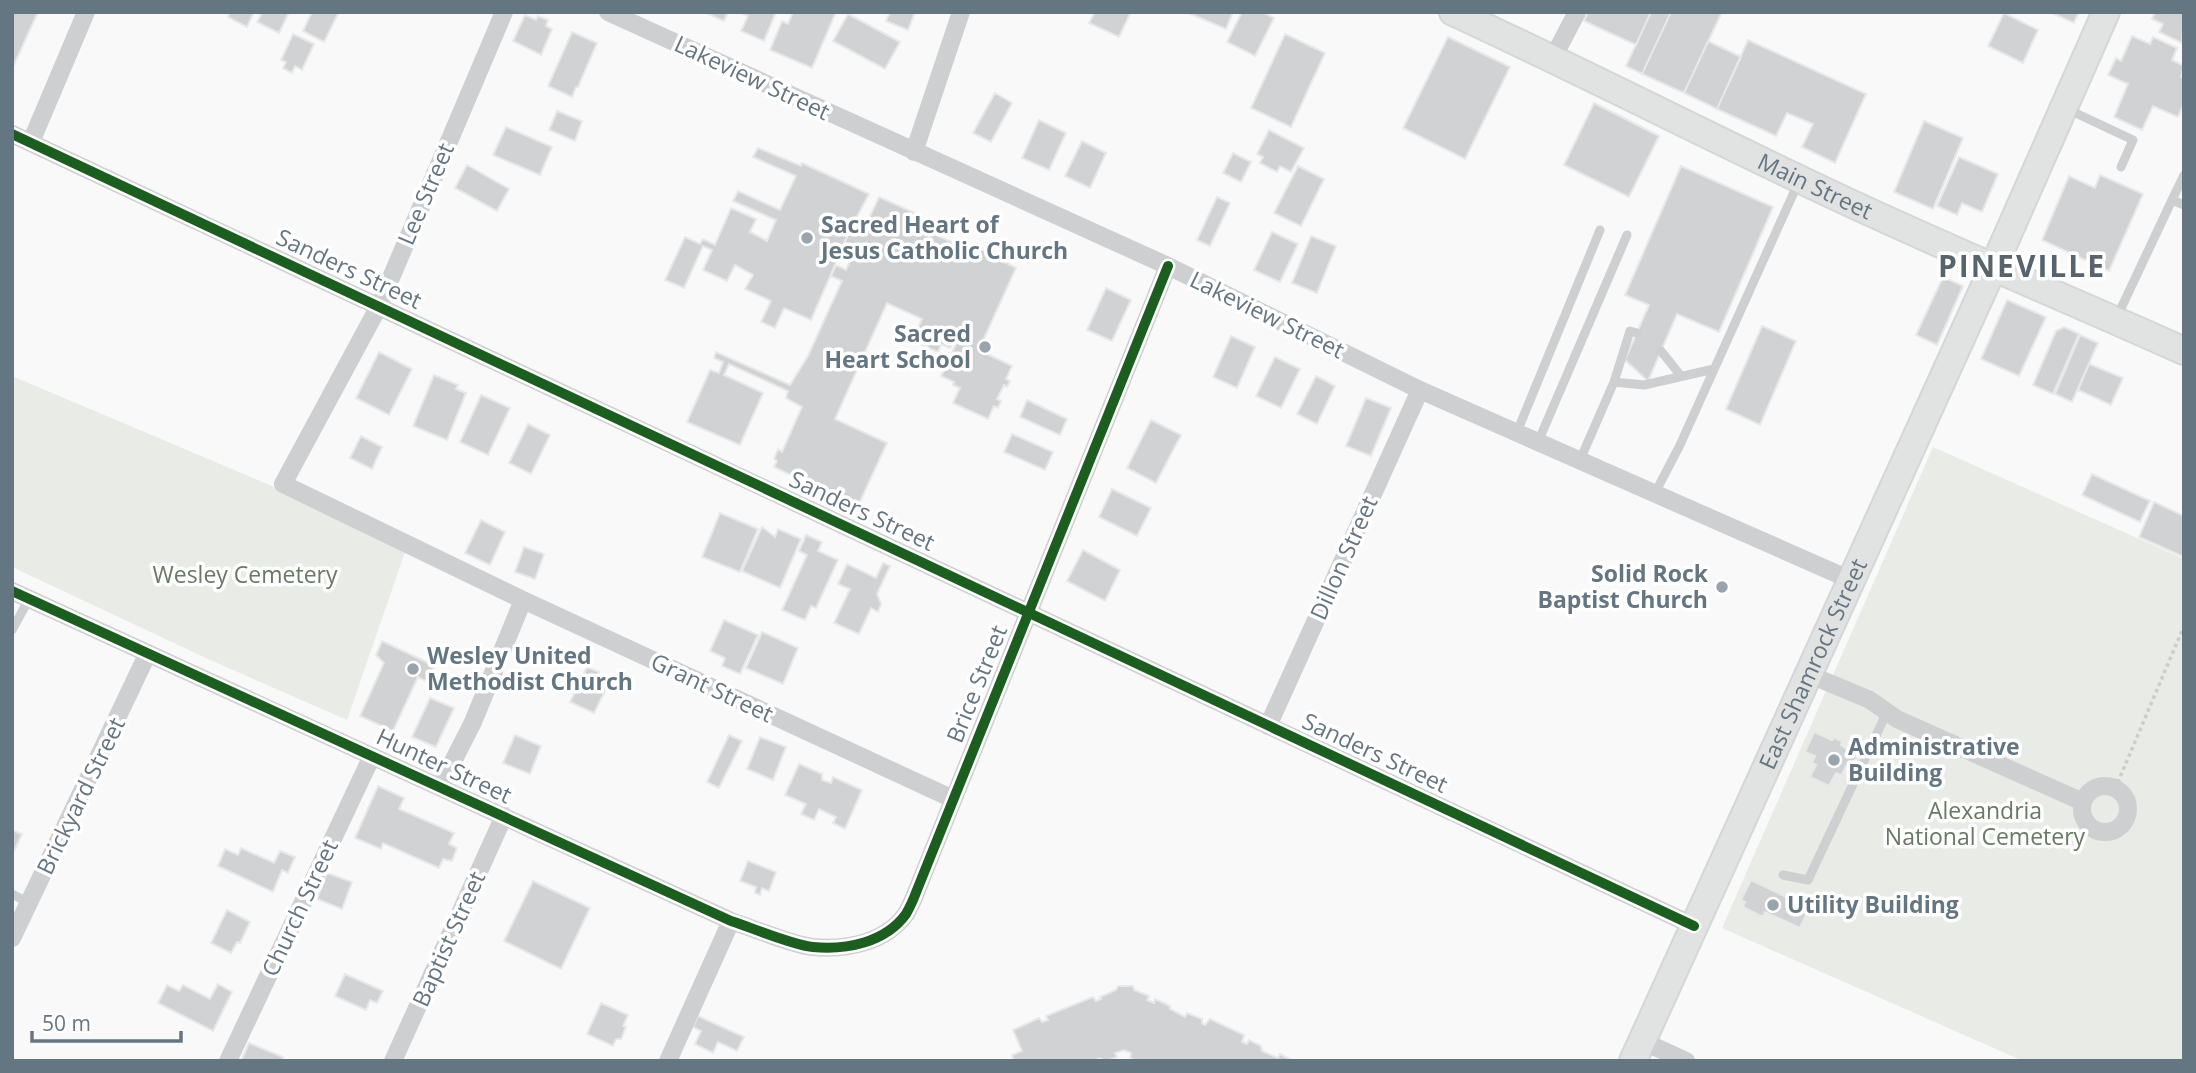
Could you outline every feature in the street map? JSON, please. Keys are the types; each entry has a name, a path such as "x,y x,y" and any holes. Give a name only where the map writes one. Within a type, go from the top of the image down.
{"main road":[{"name":"Main Street","path":"1453,12 1800,179 1993,268 2184,351"},
{"name":"East Shamrock Street","path":"1637,1051 1993,268 2106,12"}],"street":[{"path":"31,142 86,12"},
{"name":"Lee Street","path":"284,484 379,306 504,12"},
{"name":"Lakeview Street","path":"608,12 1168,266 1420,390 1851,580"},
{"path":"914,152 961,12"},
{"path":"1553,58 1577,12"},
{"name":"Sanders Street","path":"12,134 1694,926"},
{"name":"Brice Street","path":"865,943 886,933 905,915 917,890 1168,266"},
{"name":"Dillon Street","path":"1268,726 1420,390"},
{"name":"Grant Street","path":"284,484 523,600 953,799"},
{"name":"Hunter Street","path":"21,595 731,921 811,947 845,948 865,943"},
{"path":"440,787 473,722 523,600"},
{"name":"Brickyard Street","path":"12,939 148,653"},
{"path":"1808,674 1870,701 1898,719 2083,802"},
{"name":"Church Street","path":"228,1061 372,756"},
{"path":"2100,787 2115,789 2121,793 2128,807 2124,822 2113,831 2099,831 2083,817 2083,802 2093,790 2100,787"},
{"name":"Baptist Street","path":"393,1061 504,816"},
{"path":"668,1061 731,921"},
{"path":"1637,1051 1686,1061"}],"lane":[{"path":"2064,107 2133,140 2121,167"},
{"path":"2115,321 2184,176"},
{"path":"1655,493 1680,445 1800,179"},
{"path":"2172,200 2184,205"},
{"path":"1517,432 1600,230"},
{"path":"1538,442 1627,235"},
{"path":"1580,460 1614,382 1630,331 1637,333"},
{"path":"1661,351 1681,376"},
{"path":"1614,382 1644,385 1714,369"},
{"path":"12,630 21,595"},
{"path":"1783,875 1808,880 1887,712"},
{"path":"12,894 29,903"}],"path":[{"path":"2115,789 2184,626"}],"green space":[{"name":"Wesley Cemetery","path":"12,376 279,489 405,552 347,720 208,659 12,567"},
{"name":"Alexandria National Cemetery","path":"1933,447 2184,559 2184,1061 2023,1061 1722,928"}],"building":[{"path":"12,12 38,12 12,69"},
{"path":"230,12 254,12 247,27 228,17"},
{"path":"256,12 289,12 279,33 257,22 261,15"},
{"path":"312,12 339,12 324,42 303,31"},
{"path":"704,12 728,12 724,21"},
{"path":"739,12 776,12 764,41 741,31 748,16"},
{"path":"793,12 836,12 812,68 770,50 782,21 788,24"},
{"path":"890,12 915,12 908,30 886,21"},
{"path":"1095,12 1131,12 1119,37 1089,23"},
{"path":"1186,12 1233,12 1226,29"},
{"path":"1242,12 1263,12 1274,18 1255,56 1227,42"},
{"path":"1588,12 1651,12 1636,45 1584,21"},
{"path":"1651,12 1671,12 1642,74 1626,66"},
{"path":"1671,12 1722,12 1684,93 1642,74"},
{"path":"2050,12 2079,12 2074,23"},
{"path":"2155,12 2184,12 2182,43 2159,32 2163,24 2152,19"},
{"path":"2004,13 2038,30 2023,63 1988,46"},
{"path":"848,14 900,42 885,69 833,41"},
{"path":"525,15 536,20 538,16 548,20 546,26 552,29 541,55 513,41"},
{"path":"572,32 597,43 572,97 548,86"},
{"path":"293,34 314,44 302,70 295,66 292,73 283,68 286,62 281,60"},
{"path":"1285,34 1325,53 1291,127 1251,108"},
{"path":"2132,36 2150,44 2153,37 2177,48 2172,60 2184,66 2181,77 2184,79 2184,103 2178,117 2153,106 2142,130 2114,117 2128,84 2108,75 2116,58 2121,61"},
{"path":"1448,37 1510,67 1465,159 1403,128"},
{"path":"1748,40 1866,94 1835,163 1802,147 1813,124 1787,113 1776,136 1717,109"},
{"path":"1708,41 1741,57 1717,109 1684,93"},
{"path":"995,93 1012,103 991,142 973,133"},
{"path":"1594,103 1659,136 1629,197 1564,165"},
{"path":"557,111 582,121 575,141 549,130"},
{"path":"1039,120 1066,133 1049,170 1022,158"},
{"path":"1924,121 1963,138 1933,209 1894,192"},
{"path":"506,127 552,147 540,175 493,155"},
{"path":"1269,130 1304,148 1291,172 1280,166 1277,172 1260,163 1263,157 1257,154"},
{"path":"1082,141 1106,153 1090,188 1065,176"},
{"name":"Sacred Heart of Jesus Catholic Church","path":"758,148 801,166 802,163 869,194 811,320 784,308 775,328 761,322 771,301 745,289 753,275 735,265 727,281 703,270 712,250 703,246 684,288 665,280 685,237 700,244 703,239 715,245 731,208 756,219 750,232 767,241 776,220 733,201 738,191 780,210 796,176 753,157"},
{"path":"1233,153 1251,162 1241,182 1223,173"},
{"path":"1959,157 1998,174 1982,212 1962,203 1957,215 1937,206"},
{"path":"467,165 509,189 497,211 455,188"},
{"path":"1298,166 1324,179 1301,226 1274,213"},
{"path":"1681,166 1773,207 1719,332 1677,314 1648,381 1625,360 1649,305 1625,295"},
{"path":"2100,175 2143,194 2109,271 2042,240 2069,176 2095,188"},
{"path":"879,197 915,213 910,223 971,251 973,245 1016,268 981,345 985,347 983,352 1012,366 1006,379 1010,381 1007,387 1004,385 997,399 1001,401 998,408 994,406 988,419 953,403 960,388 941,376 960,336 957,335 950,348 941,344 938,352 912,341 922,319 887,303 835,419 887,443 858,506 823,490 821,494 808,488 810,484 774,467 778,449 782,452 802,407 786,398 788,391 729,364 724,375 763,393 740,445 687,422 710,370 719,373 723,362 714,358 716,352 790,385 808,356 842,281 831,276 836,265 846,270 856,248 844,243 852,226 863,231"},
{"path":"1217,197 1230,203 1210,246 1197,240"},
{"path":"1272,232 1298,244 1280,282 1254,270"},
{"path":"1311,236 1336,246 1317,293 1292,283"},
{"path":"1943,277 1963,286 1937,345 1916,335"},
{"path":"1106,288 1131,300 1112,341 1087,330"},
{"path":"2007,300 2046,317 2019,376 1981,359"},
{"path":"1762,326 1796,341 1760,425 1726,409"},
{"path":"2064,327 2079,334 2053,394 2033,385 2056,331"},
{"path":"2080,335 2098,343 2072,402 2055,394"},
{"path":"1231,336 1255,347 1237,388 1213,377"},
{"path":"379,352 412,369 389,415 356,398"},
{"path":"1275,357 1300,369 1281,408 1256,396"},
{"path":"2089,364 2123,378 2111,405 2078,390"},
{"path":"434,375 458,385 456,389 466,393 447,440 413,426"},
{"path":"1316,376 1335,386 1317,424 1297,414"},
{"path":"481,395 510,408 488,455 460,442"},
{"path":"1366,398 1391,408 1371,456 1346,446"},
{"path":"1027,400 1067,419 1060,435 1020,417"},
{"path":"1151,420 1181,435 1156,483 1127,468"},
{"path":"528,424 550,435 531,474 509,463"},
{"path":"1012,434 1053,452 1045,470 1004,452"},
{"path":"361,436 382,447 372,469 350,458"},
{"path":"2092,474 2150,501 2140,522 2082,495"},
{"path":"1112,489 1151,508 1137,536 1099,517"},
{"path":"2154,502 2184,516 2184,557 2139,537"},
{"path":"720,513 758,529 740,572 702,557"},
{"path":"481,520 505,532 490,565 465,553"},
{"path":"762,527 775,537 778,529 801,539 780,588 742,571"},
{"path":"806,535 822,542 818,551 838,560 816,608 811,606 805,620 782,610 807,555 799,551"},
{"path":"524,547 544,554 535,579 515,572"},
{"path":"1083,550 1120,570 1105,601 1067,581"},
{"path":"883,563 890,566 877,594 881,604 878,612 871,608 859,634 834,623 850,589 838,584 847,564 876,578"},
{"path":"724,620 758,635 740,674 722,666 725,658 710,651"},
{"path":"762,632 798,648 783,684 746,668"},
{"path":"382,641 435,666 427,682 418,677 393,731 360,716 384,663 376,655"},
{"path":"587,667 599,672 597,677 609,683 594,713 570,702"},
{"path":"430,698 454,708 436,747 412,737"},
{"name":"Administrative Building","path":"1814,732 1832,740 1834,738 1842,741 1841,745 1857,756 1851,769 1846,766 1842,775 1836,773 1829,786 1810,777 1816,765 1812,763 1815,756 1805,752"},
{"path":"515,735 541,746 530,774 503,763"},
{"path":"729,735 742,741 719,788 707,782"},
{"path":"760,737 786,747 773,780 747,769"},
{"path":"799,764 822,774 822,780 831,783 833,777 862,790 845,829 833,823 836,817 819,809 814,820 801,814 806,804 785,795"},
{"path":"378,786 404,798 399,809 454,833 449,844 457,848 452,861 443,859 439,868 383,843 381,849 355,838"},
{"path":"12,830 22,834 12,855"},
{"path":"241,848 274,863 280,851 295,857 288,873 282,870 273,892 218,866 225,849 238,855"},
{"path":"748,861 776,872 769,891 762,888 760,895 755,893 756,887 740,881"},
{"path":"327,873 352,882 342,909 317,899"},
{"name":"Utility Building","path":"1751,880 1809,908 1800,928 1765,912 1763,917 1743,907 1745,902 1741,900"},
{"path":"533,881 590,908 561,969 504,941"},
{"path":"227,910 250,922 240,943 237,942 231,953 211,943"},
{"path":"345,974 383,991 377,1003 370,1000 366,1010 335,996"},
{"path":"218,984 232,992 213,1031 158,1003 167,985 179,991 183,985 210,999"},
{"path":"1118,986 1133,986 1134,990 1149,996 1147,1000 1154,1003 1155,999 1185,1017 1187,1013 1202,1019 1205,1025 1210,1019 1244,1035 1242,1042 1247,1044 1249,1040 1261,1046 1262,1051 1278,1058 1280,1054 1294,1061 1135,1061 1130,1057 1131,1053 1124,1050 1115,1053 1117,1057 1107,1061 1099,1058 1094,1061 1014,1061 1012,1055 1022,1051 1013,1030 1039,1018 1042,1022 1048,1020 1046,1016 1093,997 1096,1001 1101,999 1100,997 1116,990"},
{"path":"601,1003 628,1015 621,1039 616,1039 613,1046 587,1034"},
{"path":"698,1016 744,1037 737,1051 718,1042 713,1053 695,1044 701,1031 693,1027"},
{"path":"249,1043 283,1057 282,1061 241,1061"}],"cycle path":[{"path":"12,134 1694,926"},
{"path":"12,591 731,921 804,946 826,948 864,943 897,924 912,902 1168,266"}],"place":[{"name":"Sacred Heart of Jesus Catholic Church","path":"807,238"},
{"name":"Sacred Heart School","path":"985,347"},
{"name":"Solid Rock Baptist Church","path":"1722,587"},
{"name":"Wesley United Methodist Church","path":"413,669"},
{"name":"Administrative Building","path":"1834,760"},
{"name":"Utility Building","path":"1773,905"}],"district":[{"name":"PINEVILLE","path":"2022,267"}]}
